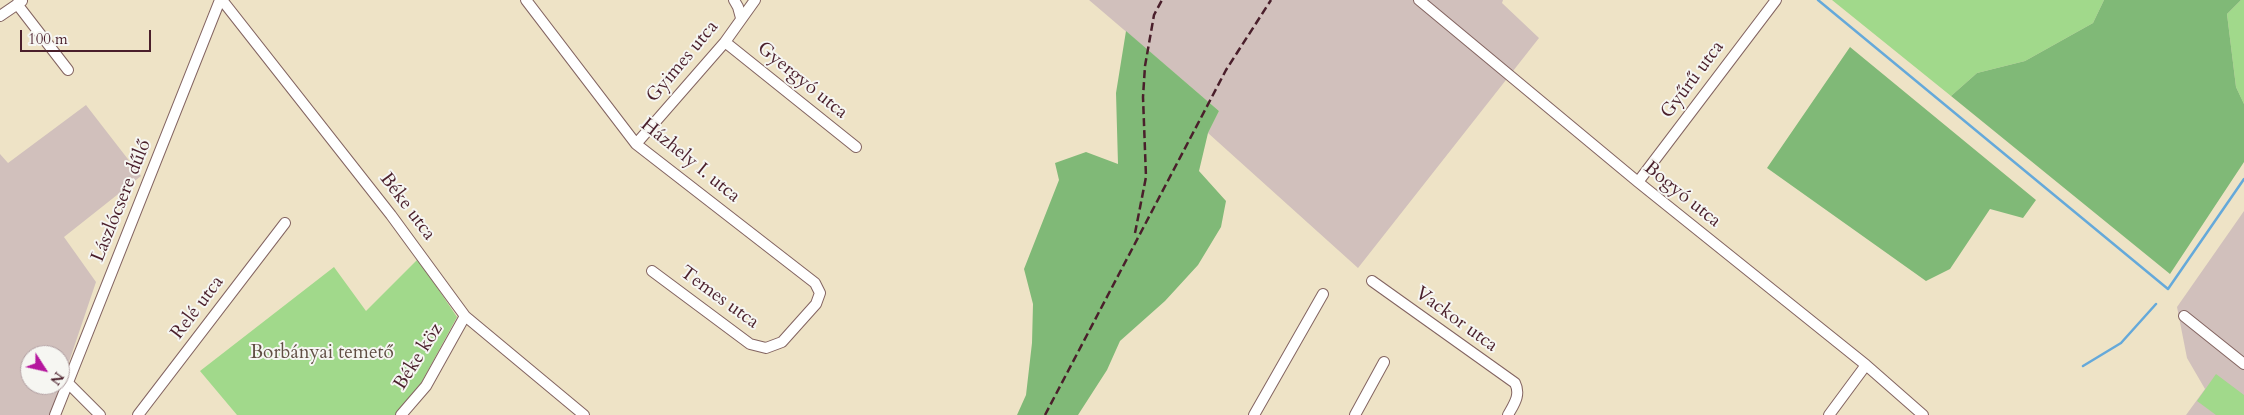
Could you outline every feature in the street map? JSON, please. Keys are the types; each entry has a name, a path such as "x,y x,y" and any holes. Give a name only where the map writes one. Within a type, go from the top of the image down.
{"street":[{"name":"Béke utca","path":"221,0 391,214 465,316 584,415"},
{"name":"Lászlócsere dűlő","path":"70,378 221,0"},
{"name":"Házhely I. utca","path":"526,0 636,144 815,283"},
{"path":"734,0 741,18"},
{"name":"Gyimes utca","path":"636,144 725,42 754,0"},
{"name":"Bogyó utca","path":"1419,0 1638,182 1866,365 1923,415"},
{"name":"Gyűrű utca","path":"1638,182 1776,0"},
{"path":"0,16 20,2 68,70"},
{"name":"Gyergyó utca","path":"725,42 856,148"},
{"name":"Relé utca","path":"138,415 285,223"},
{"name":"Temes utca","path":"652,270 750,344 766,348 782,342 816,304 820,293 815,283"},
{"name":"Vackor utca","path":"1372,281 1514,383 1518,390 1518,397 1508,415"},
{"path":"1254,415 1323,294"},
{"name":"Béke köz","path":"401,415 426,386 465,316"},
{"path":"2184,316 2244,364"},
{"path":"1355,415 1384,362"},
{"path":"1829,415 1866,365"},
{"path":"70,385 100,415"},
{"name":"Lászlócsere dűlő","path":"56,415 64,395"}],"shaded area":[{"path":"1089,0 1503,0 1502,3 1539,38 1358,268 1208,133 1219,111"},
{"path":"86,105 141,176 64,237 96,282 70,359 70,345 20,345 20,395 58,395 51,415 0,415 0,154 8,163"},
{"path":"2244,211 2244,415 2186,415 2205,389 2187,358 2177,307"}],"green space":[{"path":"1832,0 2104,0 2093,23 2025,61 1977,73 1951,96"},
{"path":"2104,0 2241,0 2227,14 2236,87 2244,104 2244,162 2170,274 1951,96 1977,73 2025,61 2093,23"},
{"path":"2241,0 2244,0 2244,104 2236,87 2227,14"},
{"path":"1126,31 1219,111 1208,133 1199,171 1226,201 1221,227 1198,265 1165,301 1120,341 1107,370 1078,415 1017,415 1026,395 1032,343 1033,304 1024,269 1059,180 1055,163 1086,152 1118,164 1116,93"},
{"path":"1850,47 2036,200 2023,218 1990,209 1950,269 1926,281 1767,168"},
{"name":"Borbányai temető","path":"418,259 457,317 420,385 397,415 237,415 200,371 334,267 366,311"},
{"path":"2216,374 2244,395 2244,415 2216,415 2197,401"}],"waterway":[{"path":"1818,0 2168,289 2244,179"},
{"path":"2083,366 2121,343 2156,304"}],"railway":[{"path":"1135,233 1146,177 1143,97 1145,66 1154,15 1162,0"},
{"path":"1045,415 1226,70 1271,0"}]}
